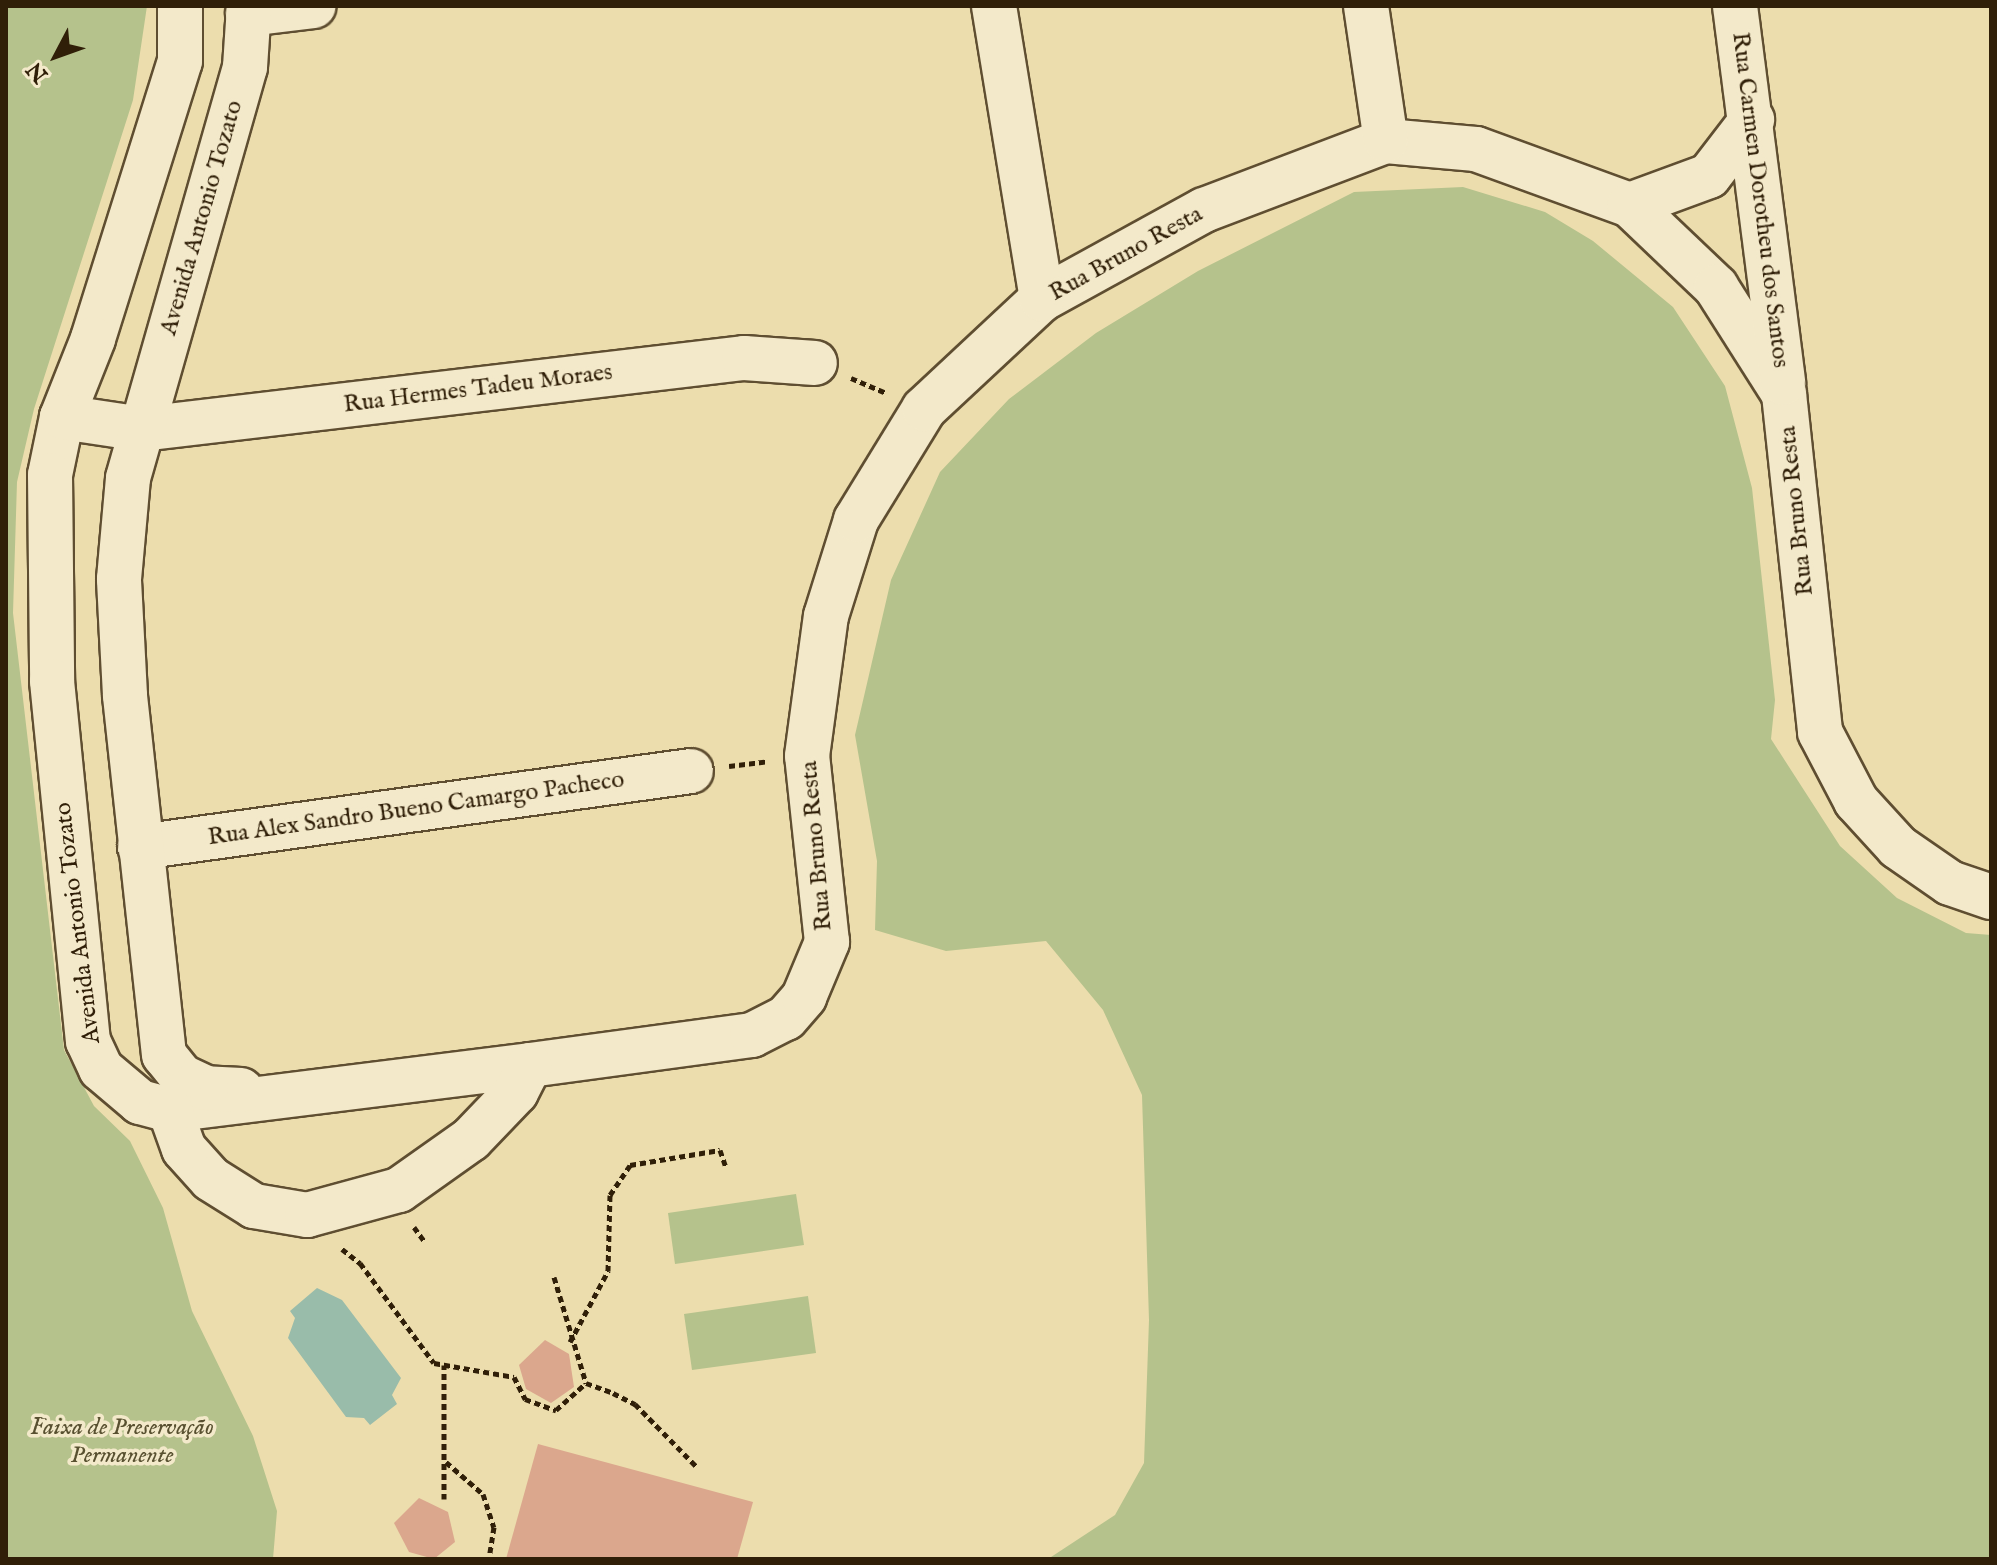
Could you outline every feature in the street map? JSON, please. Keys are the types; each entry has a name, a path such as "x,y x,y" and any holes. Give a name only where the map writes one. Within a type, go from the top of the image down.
{"street":[{"name":"Avenida Antonio Tozato","path":"170,1110 117,1088 88,1041 46,582 50,475 62,417 93,339 180,61 180,6"},
{"path":"248,10 314,6"},
{"path":"994,6 1042,299"},
{"path":"1366,6 1386,141"},
{"name":"Rua Carmen Dorotheu dos Santos","path":"1735,6 1752,120 1784,394"},
{"name":"Avenida Antonio Tozato","path":"248,10 245,67 128,478 119,579 140,847 164,1055 182,1077 206,1088 295,1093"},
{"path":"1630,205 1709,176 1752,120"},
{"name":"Rua Bruno Resta","path":"295,1093 752,1035 786,1018 804,997 827,942 807,756 826,616 856,520 924,409 1042,299 1204,210 1386,141 1476,149 1630,205 1716,287 1784,394 1820,732 1856,801 1898,847 1950,883 1991,897"},
{"name":"Rua Hermes Tadeu Moraes","path":"142,429 744,358 815,363"},
{"path":"62,417 142,429"},
{"name":"Rua Alex Sandro Bueno Camargo Pacheco","path":"140,847 691,771"},
{"path":"295,1093 170,1110 184,1149 211,1179 254,1206 307,1215 399,1190 471,1139 516,1092 530,1065"}],"path":[{"path":"815,363 924,409"},
{"path":"691,771 807,756"},
{"path":"570,1342 608,1271 610,1195 630,1165 720,1150 726,1167"},
{"path":"333,1242 360,1263 434,1363 514,1377 525,1399 556,1410 586,1383"},
{"path":"554,1277 570,1342 586,1383 635,1404 697,1467"},
{"path":"444,1365 444,1499"},
{"path":"446,1462 483,1494 494,1527 489,1559"}],"green space":[{"name":"Faixa de Preservação Permanente","path":"6,6 147,6 133,100 34,409 17,482 13,613 64,1050 94,1106 130,1141 163,1208 192,1311 253,1436 277,1511 273,1559 6,1559"},
{"path":"1463,187 1545,212 1593,241 1673,307 1725,386 1752,488 1775,700 1771,739 1840,846 1897,898 1966,933 1991,935 1991,1559 1048,1559 1115,1515 1144,1463 1149,1320 1142,1095 1103,1010 1046,941 946,951 875,930 877,861 855,735 891,580 940,472 1009,399 1096,333 1198,271 1354,192"},
{"path":"796,1194 804,1245 675,1264 668,1213"},
{"path":"808,1296 816,1353 692,1370 684,1314"}],"shaded area":[{"path":"317,1288 342,1300 401,1378 392,1395 397,1404 370,1425 364,1418 346,1417 288,1338 295,1318 290,1311"}],"building":[{"path":"545,1340 569,1354 574,1387 551,1403 526,1389 519,1365"},
{"path":"538,1444 753,1502 737,1559 506,1559"},
{"path":"419,1498 448,1512 455,1542 434,1559 409,1552 394,1523"}]}
